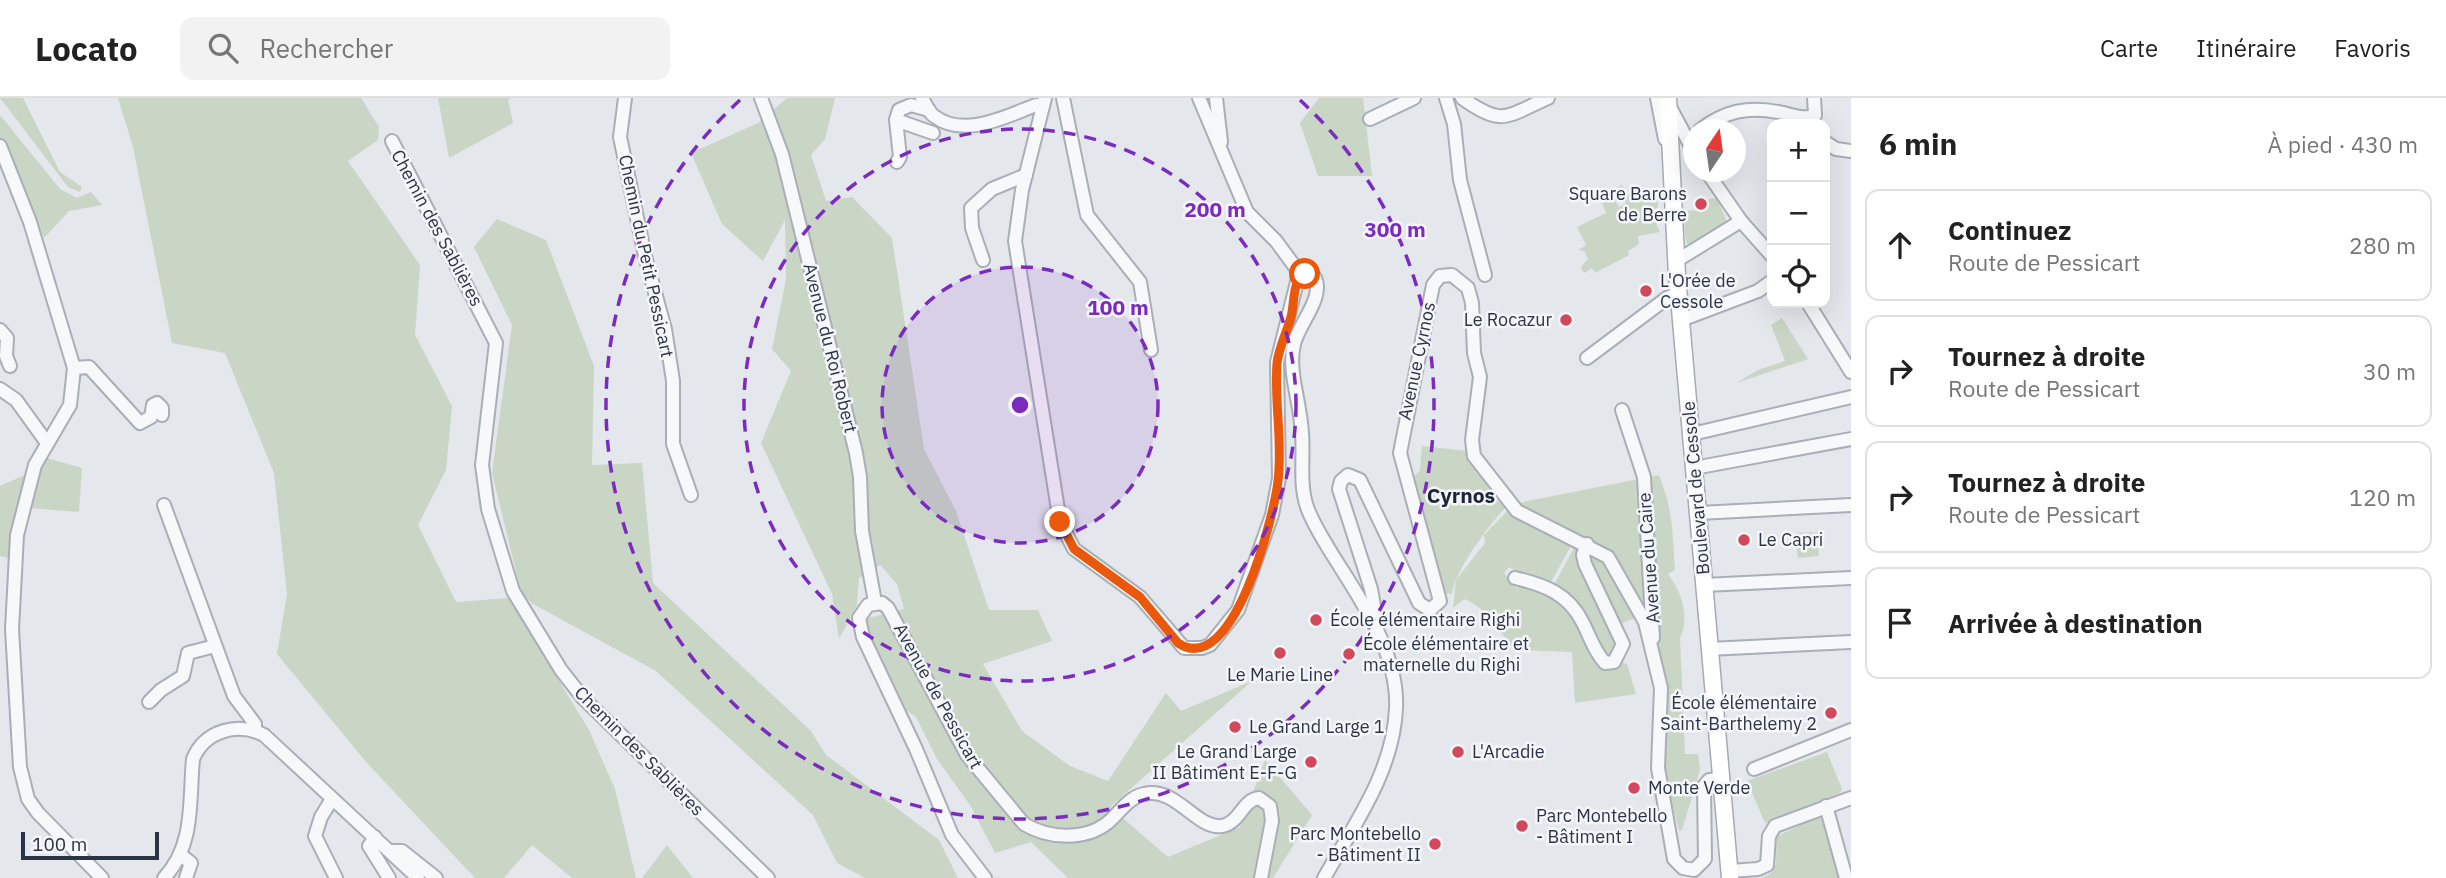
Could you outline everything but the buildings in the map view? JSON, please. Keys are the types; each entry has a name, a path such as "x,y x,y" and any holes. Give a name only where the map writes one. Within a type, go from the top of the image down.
{"main road":[{"name":"Boulevard de Cessole","path":"1664,100 1679,139 1676,261 1730,874"}],"street":[{"name":"Chemin du Petit Pessicart","path":"625,98 620,137 645,256 665,329 673,381 673,444 691,495"},
{"name":"Avenue du Roi Robert","path":"761,98 782,154 856,453 860,477 862,531 875,602"},
{"path":"922,98 933,116 948,122 988,124 1044,102"},
{"path":"1063,98 1087,215 1140,282 1151,349"},
{"path":"1199,98 1247,212 1276,241 1301,275 1314,276 1318,286 1295,342 1292,363 1302,424 1304,493 1312,519 1370,618 1393,671 1395,715 1374,791 1324,878"},
{"path":"1216,98 1221,125 1221,150"},
{"path":"1370,119 1414,98"},
{"path":"1446,98 1454,124 1460,180 1485,275"},
{"path":"1462,98 1488,117 1502,117 1548,98"},
{"path":"1716,119 1737,104 1817,119 1814,98"},
{"path":"1044,102 1016,226 1016,260 1063,532 1082,557 1140,597 1184,648 1210,645 1238,610 1272,515 1279,478 1277,362 1301,275"},
{"path":"897,162 900,157 896,120 899,110 911,105 929,110"},
{"path":"896,120 933,133"},
{"name":"Chemin des Sablières","path":"392,141 495,343 482,465 488,509 513,591 561,670 583,698 768,878"},
{"path":"1830,145 1851,151"},
{"path":"0,146 30,222 74,368 70,405 35,465 17,535 7,671 20,767 28,799 102,878"},
{"path":"983,260 972,228 971,208 992,189 1026,175"},
{"path":"1714,182 1741,221 1767,250"},
{"path":"1676,261 1741,221"},
{"name":"Avenue Cyrnos","path":"1370,618 1375,611 1371,589 1339,489 1341,481 1348,475 1360,480 1419,603 1433,609 1440,599 1403,469 1400,446 1426,332 1433,285 1443,275 1452,275 1464,282 1471,297 1474,353 1480,377 1472,440 1474,456 1513,508 1587,544 1610,559 1638,607 1650,640 1661,688 1658,768 1674,859 1683,868 1694,870 1705,859 1704,786 1709,779 1721,779"},
{"path":"1681,320 1767,284"},
{"path":"1587,358 1667,298 1679,293"},
{"path":"1811,308 1851,372"},
{"path":"0,330 8,338 6,356 10,366"},
{"path":"74,368 89,367 140,423 151,417 153,405 157,403 162,408 162,415"},
{"path":"0,389 16,400 47,443"},
{"path":"1692,433 1851,397"},
{"name":"Avenue du Caire","path":"1622,410 1643,475 1654,633 1650,640"},
{"path":"1694,468 1851,439"},
{"path":"164,505 234,696 255,724 255,730"},
{"path":"1699,513 1851,505"},
{"path":"1515,578 1554,591 1566,598 1581,620 1597,654 1605,663 1614,662 1623,644 1585,564 1583,555 1587,544"},
{"path":"1704,585 1851,578"},
{"path":"875,602 861,613 859,624 863,637 916,748 952,835 985,878"},
{"name":"Avenue de Pessicart","path":"875,602 882,603 892,614 967,755 1024,824 1034,830 1060,836 1088,833 1107,823 1138,796 1151,793 1169,797 1208,823 1222,826 1234,821 1248,802 1259,798 1270,806 1272,821 1261,878"},
{"path":"1709,649 1851,642"},
{"path":"149,702 161,690 183,676 188,653 215,646"},
{"path":"164,878 181,855 188,829 193,759 197,749 219,732 232,728 255,730 270,740 418,878"},
{"path":"1754,769 1851,730"},
{"path":"1730,874 1767,865 1771,830 1851,798"},
{"path":"332,799 321,817 315,836 335,878"},
{"path":"1826,806 1846,878"},
{"path":"375,836 369,846 389,878"},
{"path":"391,851 402,851 436,878"},
{"path":"181,855 191,863 186,878"}],"green space":[{"path":"0,98 23,98 60,172 82,187 80,192 68,187"},
{"path":"118,98 361,98 379,127 378,140 348,161 420,265 415,335 452,406 446,470 418,525 456,602 509,598 589,730 615,789 636,878 572,878 532,845 504,878 475,878 367,763 277,654 287,594 274,473 225,353 172,343 133,147"},
{"path":"438,98 511,98 508,100 513,123 449,158"},
{"path":"787,98 835,98 825,139 811,155 826,201 852,197 892,238 924,449 956,511 989,610 1038,610 1052,641 983,664 1022,731 1070,766 1108,781 1166,693 1181,711 1252,681 1110,807 1168,857 1240,827 1265,760 1312,815 1273,878 1068,878 1031,842 995,853 970,805 937,759 916,717 899,705 866,630 868,618 904,609 897,584 880,565 859,578 857,605 839,639 832,594 761,443 791,371 772,349 786,279 785,220 763,261 722,224 691,153 758,123"},
{"path":"1319,98 1363,98 1372,176 1318,176 1300,123"},
{"path":"0,115 60,189 77,198 91,192 102,205 69,211 44,238 12,156 0,137"},
{"path":"1622,185 1625,190 1613,197 1619,207 1626,203 1623,198 1631,193 1637,197 1657,189 1658,207 1651,212 1660,232 1638,236 1639,244 1628,251 1629,255 1595,273 1592,268 1584,273 1581,267 1588,259 1584,251 1579,250 1586,245 1577,227 1606,213 1602,203 1612,199 1609,192"},
{"path":"1717,198 1727,222 1691,246 1686,243 1683,211 1700,210 1699,201"},
{"path":"497,219 546,240 594,366 592,465 642,463 653,583 811,731 826,755 939,840 958,878 865,878 837,863 813,815 656,671 533,604 521,592 492,473 512,325 474,247"},
{"path":"1782,318 1808,359 1736,383 1758,370 1785,361 1771,325"},
{"path":"1422,446 1467,451 1472,467 1486,477 1506,507 1466,561 1452,594 1444,593 1413,478 1420,470"},
{"path":"43,457 82,468 79,512 18,507 8,558 0,556 0,486 36,470"},
{"path":"1659,475 1673,533 1675,570 1668,574 1681,597 1684,613 1680,638 1685,754 1698,754 1700,770 1682,830 1679,831 1662,761 1667,699 1660,666 1647,513 1654,512 1649,477"},
{"path":"1634,480 1639,482 1651,632 1605,548 1521,509 1518,503"},
{"path":"1509,509 1573,542 1550,584 1521,575 1509,567 1504,573 1517,589 1521,582 1566,604 1614,666 1622,662 1627,664 1636,694 1575,703 1572,652 1514,650 1492,621 1472,603 1464,599 1453,608 1456,580 1485,543 1484,535"},
{"path":"1818,532 1819,556 1798,558 1795,533"},
{"path":"1576,544 1580,547 1617,641 1610,660 1554,585"},
{"path":"1590,550 1606,563 1637,617 1618,625 1587,557"},
{"path":"1827,752 1842,789 1840,793 1765,823 1747,781"},
{"path":"1818,817 1822,819 1838,878 1760,878 1772,872 1775,867 1777,836"},
{"path":"667,845 693,878 642,878"}],"place":[{"name":"Square Barons de Berre","path":"1701,204"},
{"name":"L'Orée de Cessole","path":"1646,291"},
{"name":"Le Rocazur","path":"1566,320"},
{"name":"Le Capri","path":"1744,540"},
{"name":"École élémentaire Righi","path":"1316,620"},
{"name":"Le Marie Line","path":"1280,653"},
{"name":"École élémentaire et maternelle du Righi","path":"1349,654"},
{"name":"École élémentaire Saint-Barthelemy 2","path":"1831,713"},
{"name":"Le Grand Large 1","path":"1235,727"},
{"name":"L'Arcadie","path":"1458,752"},
{"name":"Le Grand Large II Bâtiment E-F-G","path":"1311,762"},
{"name":"Monte Verde","path":"1634,788"},
{"name":"Parc Montebello - Bâtiment I","path":"1522,826"},
{"name":"Parc Montebello - Bâtiment II","path":"1435,844"}],"district":[{"name":"Cyrnos","path":"1461,496"}],"route":[{"path":"1060,522 1074,549 1140,597 1184,648 1202,648 1217,638 1243,600 1275,507 1279,478 1280,418 1277,362 1291,318 1298,278 1305,274"}]}
